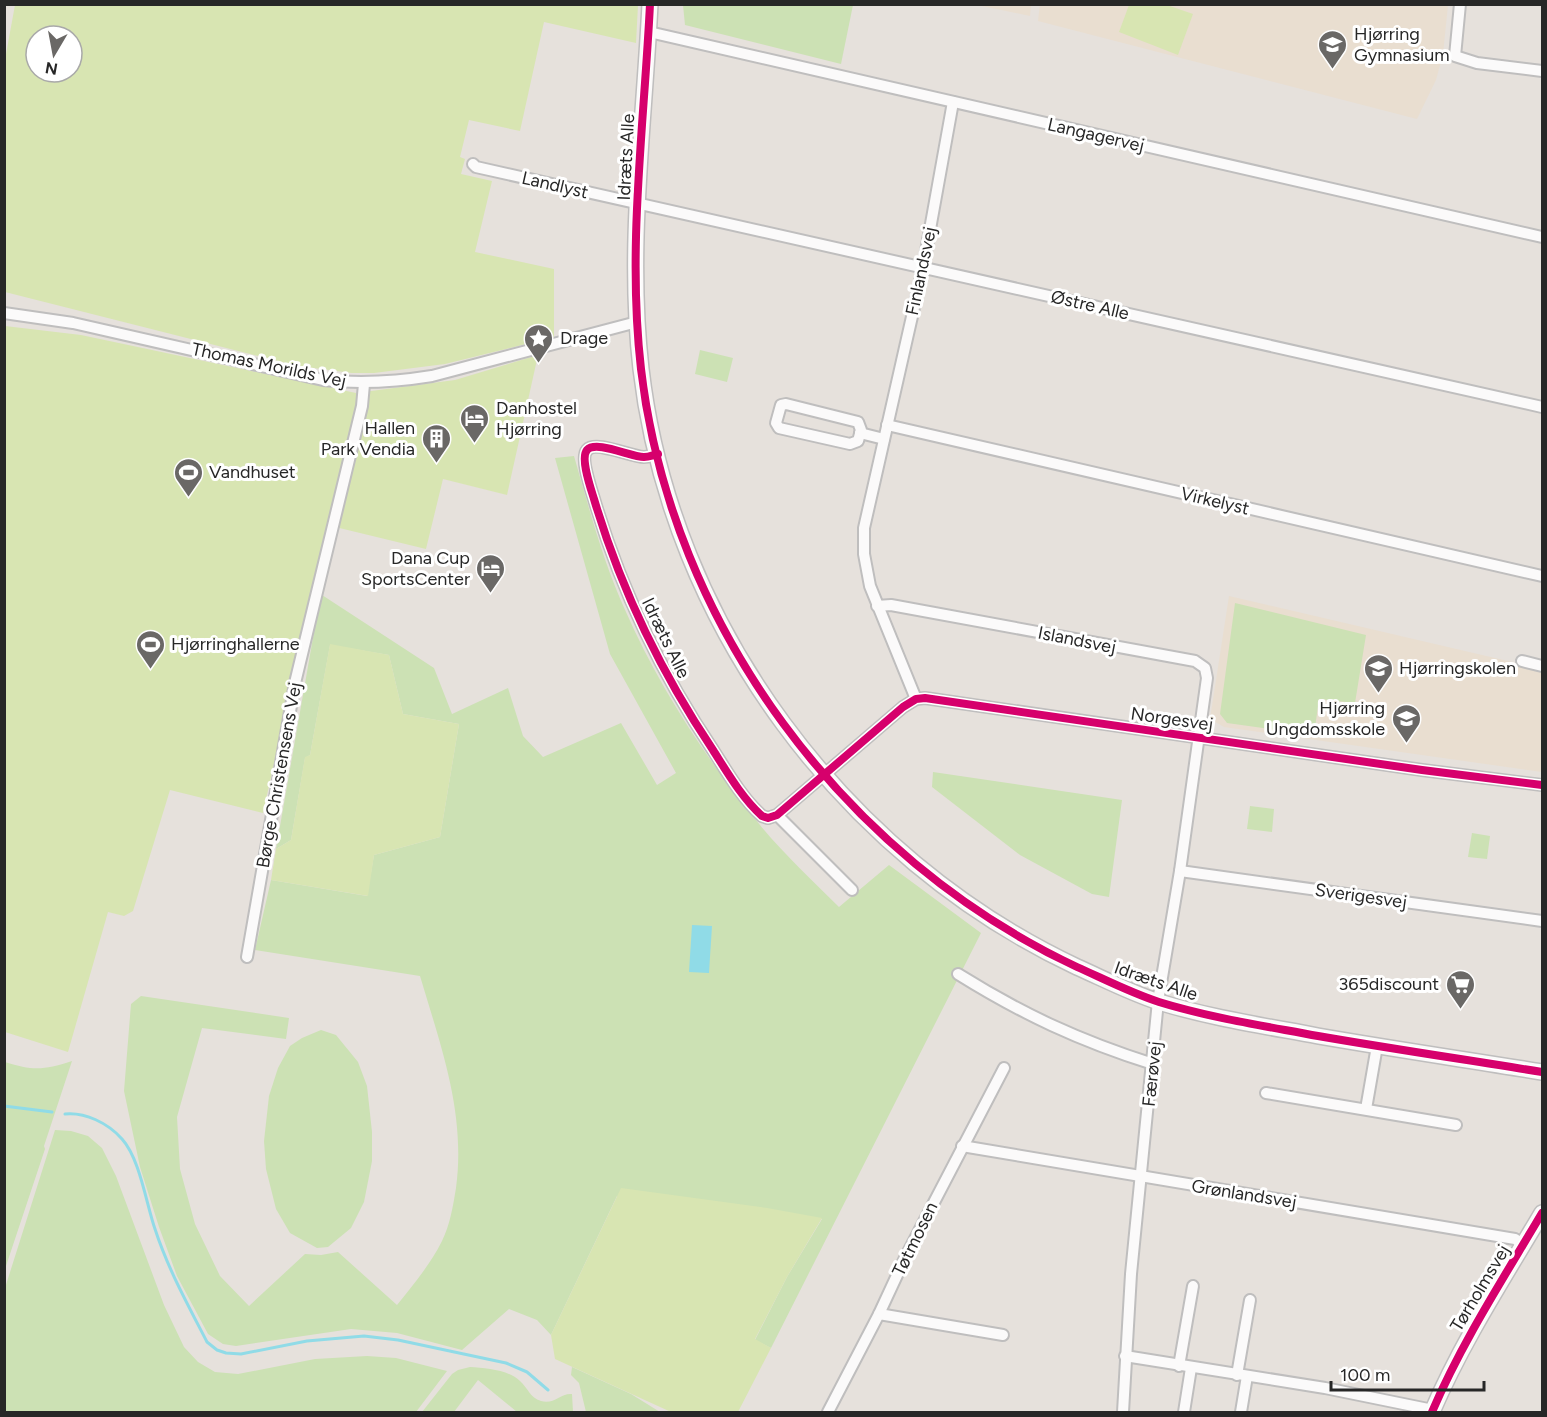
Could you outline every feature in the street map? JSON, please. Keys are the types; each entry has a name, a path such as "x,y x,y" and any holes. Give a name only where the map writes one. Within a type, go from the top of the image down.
{"street":[{"name":"Idræts Alle","path":"650,4 638,203 637,322 642,374 658,454 675,517 708,596 731,642 788,730 824,776 902,854 945,889 995,923 1048,953 1103,979 1158,1001 1249,1024 1542,1072"},
{"path":"1460,4 1455,56 1477,63 1542,71"},
{"name":"Langagervej","path":"649,32 1542,237"},
{"name":"Finlandsvej","path":"916,699 870,586 864,554 864,528 923,268 953,102"},
{"name":"Landlyst","path":"473,164 476,167 638,203"},
{"name":"Østre Alle","path":"638,203 1542,407"},
{"name":"Thomas Morilds Vej","path":"4,313 73,323 323,380 364,384 398,382 432,376 637,322"},
{"name":"Børge Christensens Vej","path":"247,957 295,683 362,406 364,384"},
{"path":"786,404 858,422 861,427 860,433 858,441 850,444 782,429 777,426 776,420 780,407 786,404"},
{"name":"Virkelyst","path":"887,425 1542,576"},
{"path":"860,433 884,438"},
{"name":"Idræts Alle","path":"658,454 640,456 594,446 587,450 584,458 605,535 635,611 670,683 730,777 757,811 768,818 777,815 852,891"},
{"name":"Islandsvej","path":"877,606 891,605 1195,662 1205,668 1207,678 1198,738"},
{"path":"1522,661 1542,666"},
{"path":"777,815 903,707 916,699"},
{"name":"Norgesvej","path":"916,699 949,701 1542,785"},
{"name":"Færøvej","path":"1123,1413 1125,1356 1158,1001 1180,871 1198,738"},
{"name":"Sverigesvej","path":"1180,871 1542,921"},
{"path":"958,974 1033,1018 1082,1040 1153,1064"},
{"path":"1366,1109 1377,1046"},
{"name":"Tøtmosen","path":"828,1413 905,1258 1004,1068"},
{"path":"1266,1093 1456,1125"},
{"name":"Grønlandsvej","path":"963,1146 1515,1239 1524,1245"},
{"name":"Tørholmsvej","path":"1432,1411 1483,1310 1542,1213"},
{"path":"1184,1413 1185,1367 1193,1286"},
{"path":"1241,1413 1242,1376 1250,1300"},
{"path":"879,1314 1003,1335"},
{"path":"1125,1356 1325,1388 1432,1411"}],"shaded area":[{"path":"1031,4 1030,16 977,5"},
{"name":"Hjørring Gymnasium","path":"1040,4 1448,5 1443,54 1436,80 1417,119 1038,21"},
{"name":"Hjørringskolen","path":"1229,596 1542,669 1542,772 1224,727 1210,719"}],"green space":[{"path":"683,4 853,5 841,64 685,25"},
{"path":"15,5 638,5 636,43 544,22 520,131 469,120 460,157 465,159 461,174 492,181 475,252 554,269 554,337 445,364 374,373 352,373 298,366 5,292 4,65"},
{"path":"1129,5 1167,5 1193,14 1178,55 1119,32"},
{"name":"Hjørringhallerne","path":"5,326 81,335 356,393 455,380 538,355 507,495 443,479 426,549 327,525 263,813 170,790 133,911 124,916 108,912 68,1052 5,1032"},
{"path":"700,350 733,358 727,382 695,374"},
{"path":"574,456 610,574 639,641 669,696 703,749 760,825 788,857 839,907 889,865 981,933 771,1348 755,1340 787,1277 822,1219 617,1196 551,1335 537,1320 509,1309 462,1350 397,1333 351,1329 236,1346 223,1344 208,1334 177,1276 140,1167 124,1091 131,1004 141,996 289,1018 286,1039 202,1028 177,1117 180,1169 195,1224 220,1276 249,1306 305,1254 321,1255 338,1252 397,1305 427,1267 442,1241 449,1222 456,1188 458,1133 455,1107 450,1080 420,976 255,950 271,880 367,896 374,855 440,837 459,724 403,714 389,655 330,645 310,755 305,758 291,840 276,849 322,595 434,668 452,714 508,688 523,736 543,757 621,723 657,785 676,773 610,654 555,458"},
{"path":"1235,603 1366,635 1355,703 1319,699 1314,735 1227,723 1220,714"},
{"path":"330,644 389,655 403,714 459,724 440,837 374,855 368,896 271,880 276,849 291,840 305,757 310,755"},
{"path":"933,772 1122,800 1109,897 1092,894 1020,855 932,787"},
{"path":"1250,806 1274,809 1272,832 1247,829"},
{"path":"1472,833 1490,836 1487,859 1468,857"},
{"path":"321,1030 336,1035 358,1062 367,1086 372,1132 372,1161 364,1202 351,1228 328,1247 317,1248 290,1233 276,1209 266,1169 264,1141 269,1096 278,1068 290,1046"},
{"path":"72,1061 5,1269 5,1062 38,1068"},
{"path":"55,1130 71,1131 88,1136 102,1148 116,1176 164,1305 184,1347 198,1362 215,1372 238,1374 315,1359 367,1356 396,1358 447,1371 416,1412 5,1412 5,1288"},
{"path":"621,1188 822,1218 787,1277 755,1339 771,1348 738,1412 671,1412 555,1359 551,1335"},
{"path":"470,1367 510,1374 520,1381 534,1398 541,1401 546,1402 572,1394 573,1412 517,1412 478,1380 454,1412 422,1412 452,1374"},
{"path":"572,1367 631,1394 660,1412 586,1412 579,1383 571,1375"}],"water":[{"path":"692,925 712,926 709,973 689,972"}],"waterway":[{"path":"4,1106 52,1112"},
{"path":"65,1114 88,1117 103,1124 116,1133 128,1148 138,1169 155,1229 172,1273 207,1342 217,1350 241,1354 307,1341 364,1336 398,1340 506,1363 527,1372 548,1390"}],"cycle path":[{"path":"650,4 636,233 637,324 641,369 659,464 689,556 731,642 783,724 845,798 915,864 993,921 1077,967 1159,1002 1198,1013 1346,1041 1542,1072"},
{"path":"658,454 644,457 591,447 585,454 585,466 617,566 659,660 729,776 762,816 768,818 777,815 903,707 916,699 925,698 1422,770 1542,785"},
{"path":"1432,1412 1470,1336 1542,1213"}],"place":[{"name":"Hjørring Gymnasium","path":"1333,70"},
{"name":"Drage","path":"539,364"},
{"name":"Danhostel Hjørring","path":"475,444"},
{"name":"Hallen Park Vendia","path":"436,464"},
{"name":"Vandhuset","path":"188,498"},
{"name":"Dana Cup SportsCenter","path":"491,594"},
{"name":"Hjørringhallerne","path":"150,670"},
{"name":"Hjørringskolen","path":"1378,694"},
{"name":"Hjørring Ungdomsskole","path":"1406,744"},
{"name":"365discount","path":"1460,1010"}]}
